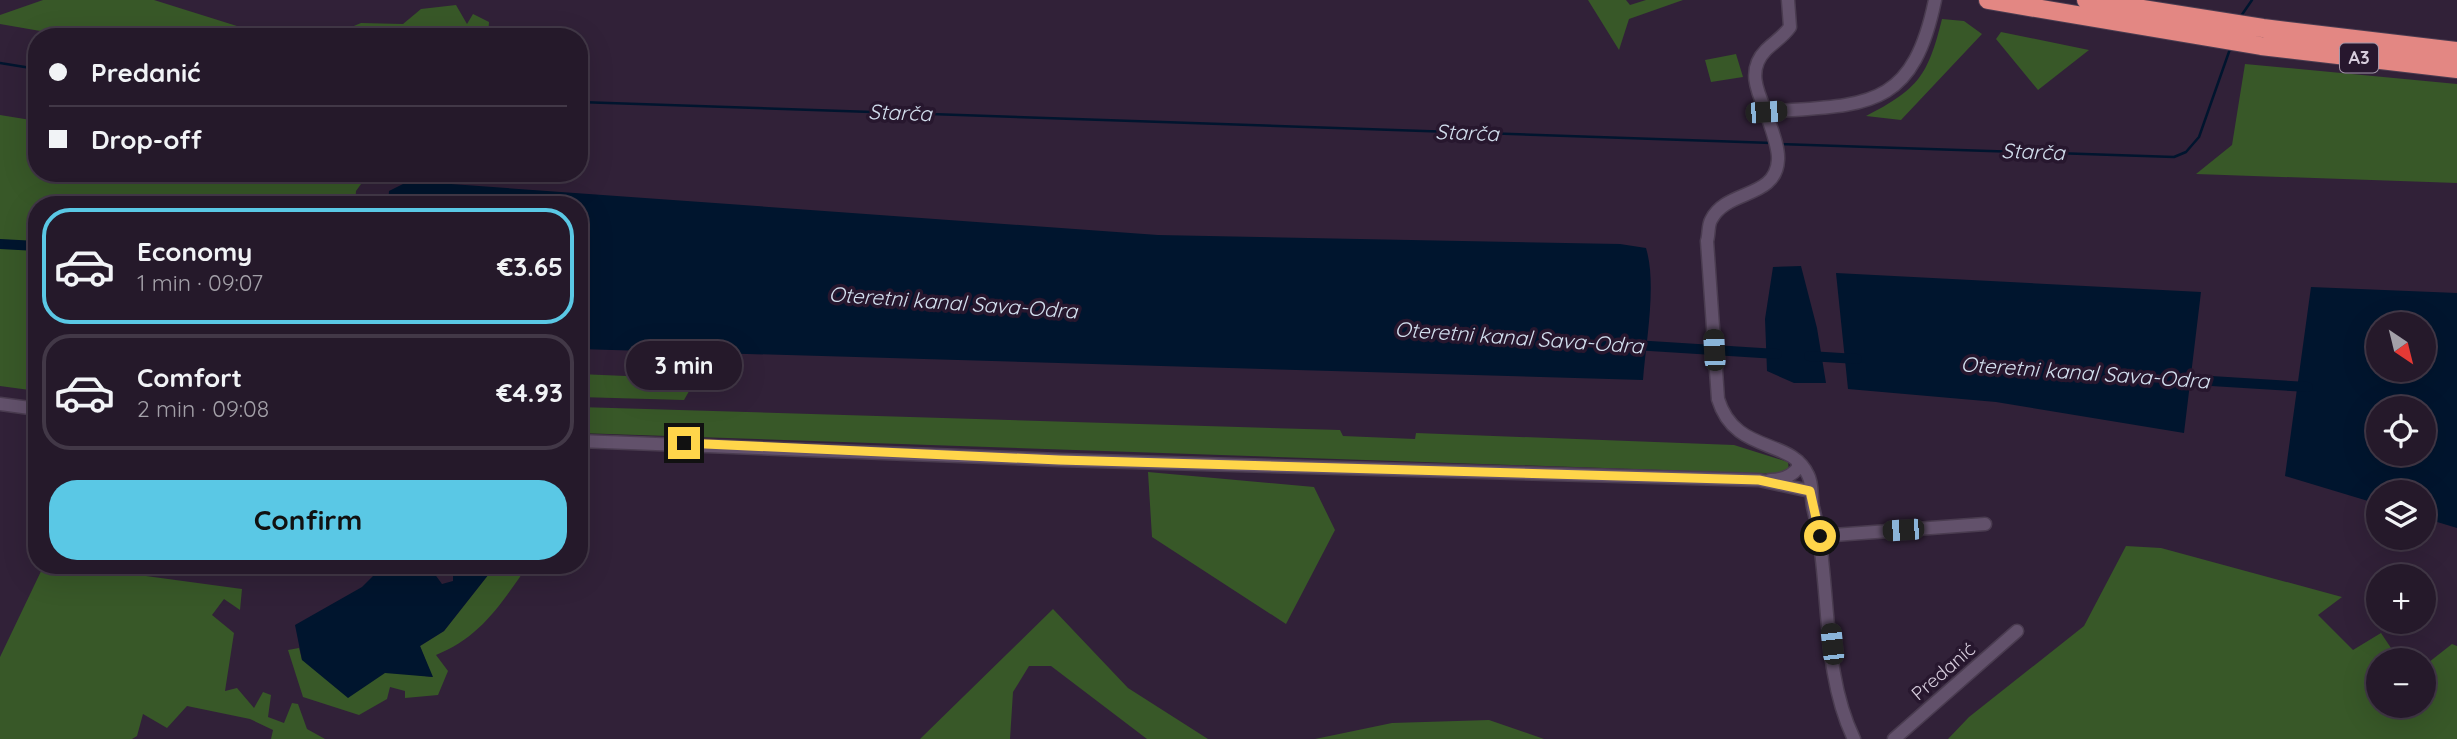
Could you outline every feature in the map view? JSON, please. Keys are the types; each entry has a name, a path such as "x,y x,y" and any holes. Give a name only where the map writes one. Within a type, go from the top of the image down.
{"highway":[{"name":"A3","path":"1988,0 2217,40 2457,69"},
{"name":"A3","path":"2086,0 2263,28 2457,51"}],"street":[{"path":"1788,0 1790,27 1758,59 1754,71 1755,84 1766,112 1778,161 1768,185 1733,199 1711,220 1707,242 1716,380 1724,417 1761,445 1790,454 1808,474 1820,536 1838,698 1854,739"},
{"path":"1766,112 1841,106 1875,97 1898,86 1927,39 1936,0"},
{"path":"0,404 28,408"},
{"path":"588,441 1059,460 1759,480 1780,480 1796,472 1798,461"},
{"path":"1759,480 1810,491"},
{"path":"1820,536 1985,524"},
{"name":"Predanić","path":"1894,739 2017,631"}],"green space":[{"path":"43,0 154,0 243,28 28,29 0,24 0,15"},
{"path":"1588,0 1626,0 1630,5 1646,0 1683,0 1629,19 1619,50"},
{"path":"456,5 467,24 473,14 489,22 489,28 349,28 361,23 403,24 421,9"},
{"path":"1942,19 1964,21 1982,34 1901,120 1866,116 1898,97 1919,78 1932,54"},
{"path":"2001,32 2089,50 2038,90 1996,39"},
{"path":"1736,54 1743,77 1711,82 1705,60"},
{"path":"2245,64 2457,84 2457,183 2196,174 2232,145"},
{"path":"0,115 28,120 28,182 362,182 356,196 28,196 28,390 0,386"},
{"path":"588,374 696,379 684,400 588,397"},
{"path":"588,407 1340,430 1343,436 1415,439 1416,433 1734,445 1788,462 1789,471 1778,474 588,433"},
{"path":"1148,472 1314,487 1335,530 1286,624 1152,537"},
{"path":"2126,546 2161,548 2342,597 2318,615 2353,650 2379,634 2391,648 2366,648 2366,718 2436,718 2436,657 2452,644 2457,646 2457,739 1948,739 1969,717 2084,626"},
{"path":"40,574 143,574 242,589 240,610 224,599 212,615 234,633 225,691 237,688 254,708 263,692 271,695 268,717 284,723 292,703 298,704 307,729 325,739 271,739 273,730 250,719 187,706 167,728 143,714 137,736 132,739 0,739 0,657"},
{"path":"489,574 522,574 499,606 478,629 452,648 436,655 448,671 438,695 405,698 405,691 390,687 387,699 359,715 303,697 288,650 299,648 302,660 432,677 420,646 444,631"},
{"path":"1053,609 1128,688 1208,739 1147,739 1051,666 1029,666 1013,692 1010,739 920,739"},
{"path":"1489,720 1544,739 1315,739 1392,723"}],"water":[{"path":"407,182 423,182 1158,235 1620,244 1646,248 1649,262 1651,295 1643,380 588,349 588,196 389,196 389,191"},
{"path":"1801,266 1817,328 1826,383 1794,383 1767,371 1765,319 1773,267"},
{"path":"1836,273 2201,292 2184,433 1996,402 1848,389"},
{"path":"2311,287 2457,293 2457,528 2436,522 2436,480 2366,480 2366,500 2285,476"},
{"path":"375,574 435,574 442,584 453,581 453,574 489,574 444,631 420,646 433,677 385,673 348,698 302,660 295,625 362,587"}],"waterway":[{"name":"Starča","path":"2241,16 2252,0"},
{"name":"Starča","path":"1779,144 2174,157 2186,152 2199,137 2230,49"},
{"name":"Starča","path":"0,63 28,68"},
{"name":"Starča","path":"588,102 1772,143"},
{"name":"Oteretni kanal Sava-Odra","path":"0,244 28,246"},
{"name":"Oteretni kanal Sava-Odra","path":"1634,345 1777,354"},
{"name":"Oteretni kanal Sava-Odra","path":"1809,356 1857,359"},
{"name":"Oteretni kanal Sava-Odra","path":"2179,379 2308,387"}],"route":[{"path":"684,443 1059,460 1759,480 1779,487 1810,491 1820,536"}]}
